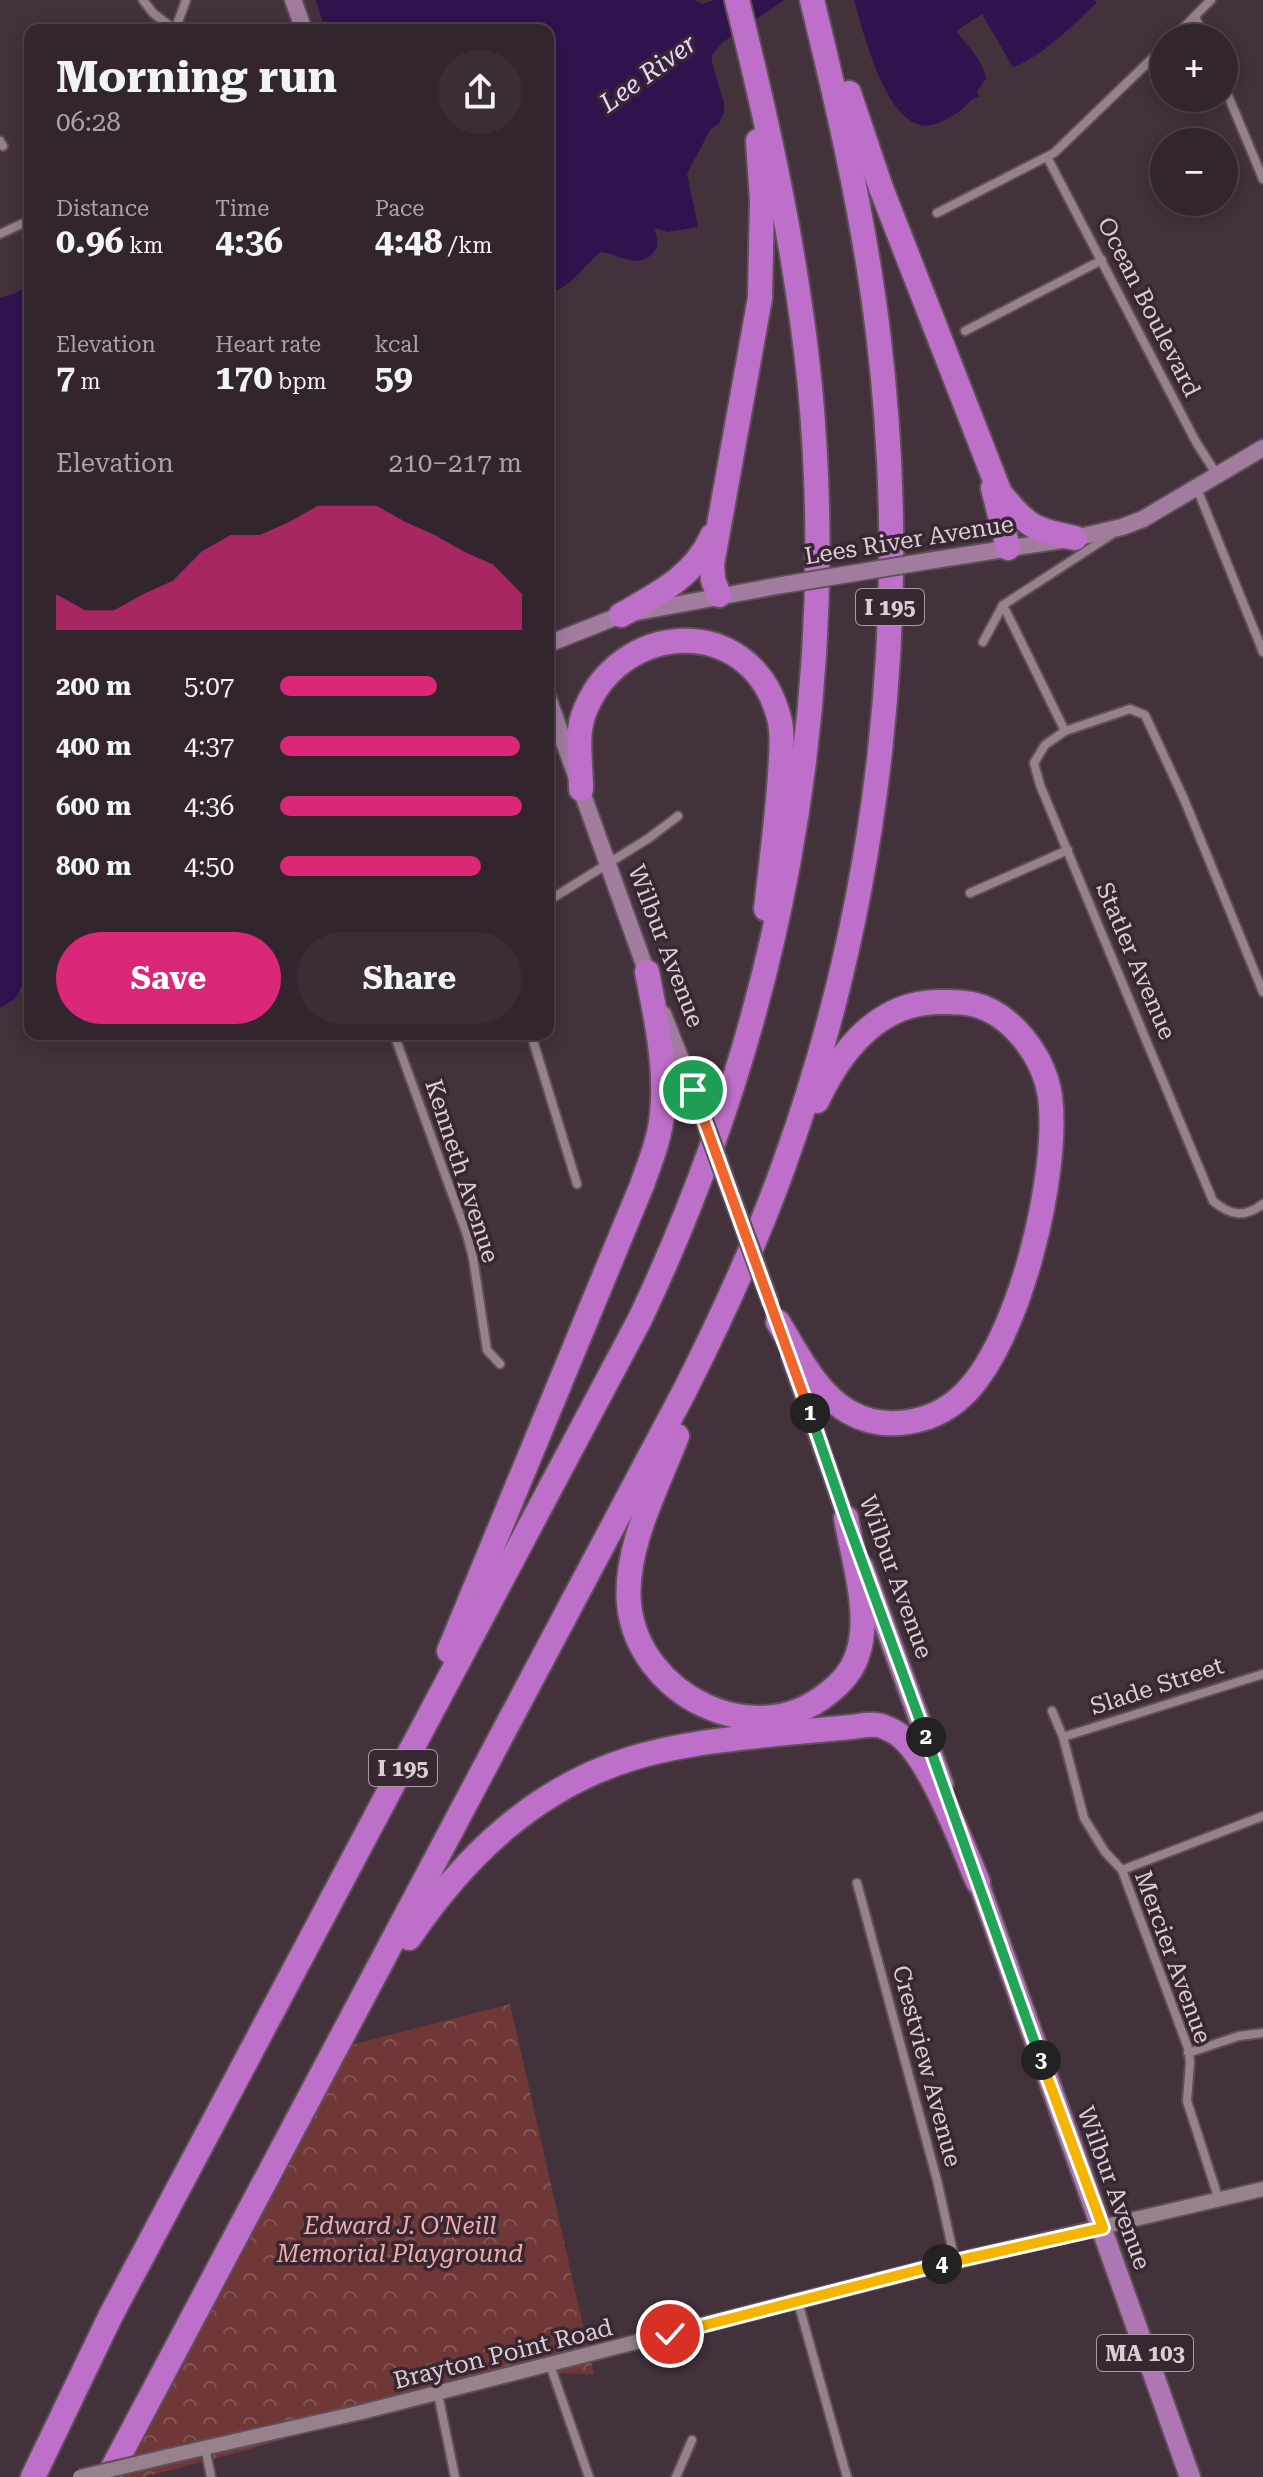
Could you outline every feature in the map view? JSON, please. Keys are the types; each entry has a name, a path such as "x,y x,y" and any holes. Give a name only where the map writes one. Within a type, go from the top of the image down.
{"highway":[{"name":"I 195","path":"33,2477 124,2292 646,1307 691,1205 746,1048 777,927 800,803 813,678 817,554 813,429 800,304 779,181 737,0"},
{"name":"I 195","path":"108,2477 646,1467 721,1317 770,1201 799,1122 823,1042 856,906 880,753 890,628 891,544 889,460 879,334 851,169 812,3"},
{"path":"812,3 840,68 881,188 1000,493 1022,518 1040,531 1075,538"},
{"path":"719,595 713,580 712,564 760,298 762,200 749,50"},
{"path":"980,439 1008,548"},
{"path":"621,615 671,586 692,566 710,541 720,511"},
{"path":"581,789 582,719 598,686 608,672 622,661 657,643 700,640 718,645 736,656 751,666 762,680 779,716 781,746 771,864 746,1048"},
{"path":"386,1800 514,1497 650,1160 662,1115 662,1083 661,1046 647,972"},
{"path":"770,1201 833,1070 864,1032 892,1013 923,1003 974,1004 1009,1025 1037,1057 1050,1096 1051,1121 1048,1171 1033,1248 1021,1289 991,1358 963,1396 944,1411 896,1424 847,1411 817,1382 774,1313"},
{"path":"721,1317 630,1561 632,1621 646,1655 660,1673 692,1699 728,1715 764,1719 784,1717 818,1702 847,1674 857,1656 862,1634 863,1613 846,1518"},
{"path":"340,2040 431,1908 462,1868 484,1846 536,1803 581,1778 634,1757 699,1743 793,1732 876,1725 895,1731 930,1773 978,1882"}],"main road":[{"path":"293,0 302,24"},
{"name":"Lees River Avenue","path":"554,642 621,615 719,595 1075,538 1122,527 1143,519 1263,448"},
{"name":"Wilbur Avenue","path":"554,715 774,1313 1190,2477"}],"street":[{"path":"143,0 167,24"},
{"path":"177,24 186,0"},
{"path":"1187,24 1211,0"},
{"path":"1195,16 1198,24"},
{"path":"937,213 1054,153 1150,60"},
{"path":"1235,112 1263,179"},
{"name":"Ocean Boulevard","path":"1047,157 1196,442 1217,475"},
{"path":"0,234 24,223"},
{"path":"965,331 1102,260"},
{"path":"1196,486 1263,652"},
{"path":"983,642 1003,605 1122,527"},
{"path":"1003,605 1065,731 1130,709 1145,715 1184,799 1263,992"},
{"name":"Statler Avenue","path":"1065,731 1045,745 1034,763 1040,785 1213,1201 1227,1212 1238,1215 1247,1214 1263,1204"},
{"path":"554,897 649,838 678,816"},
{"path":"970,893 1068,850"},
{"name":"Kenneth Avenue","path":"396,1040 467,1235 487,1350 500,1364"},
{"path":"533,1040 577,1184"},
{"name":"Slade Street","path":"1063,1737 1263,1674"},
{"name":"Mercier Avenue","path":"1052,1711 1063,1737 1084,1818 1105,1852 1122,1870 1188,2053 1187,2101 1219,2200"},
{"path":"1122,1870 1263,1816"},
{"name":"Crestview Avenue","path":"857,1883 937,2180 955,2261"},
{"path":"1188,2053 1239,2036 1263,2033"},
{"name":"Brayton Point Road","path":"80,2477 438,2394 955,2261 1263,2189"},
{"path":"798,2302 847,2477"},
{"path":"550,2365 589,2477"},
{"path":"438,2394 455,2477"},
{"path":"676,2477 692,2440"},
{"path":"205,2447 211,2477"}],"green space":[{"name":"Edward J. O'Neill Memorial Playground","path":"510,2004 594,2374 512,2372 411,2398 251,2449 144,2477 104,2477 131,2405 320,2053"}],"water":[{"name":"Lee River","path":"316,0 695,0 702,4 714,0 784,0 723,42 712,55 724,112 719,123 710,130 687,174 698,227 668,232 655,228 657,246 654,252 641,260 628,260 601,252 565,286 554,291 554,24 323,24"},
{"path":"854,0 1097,2 1045,48 1013,67 982,14 956,31 978,58 986,78 977,92 979,97 954,115 932,125 916,124 890,98 871,56"},
{"path":"24,285 24,985 15,999 0,1008 0,298 19,291"}],"route":[{"path":"670,2334 930,2267 1103,2228 693,1090"}]}
